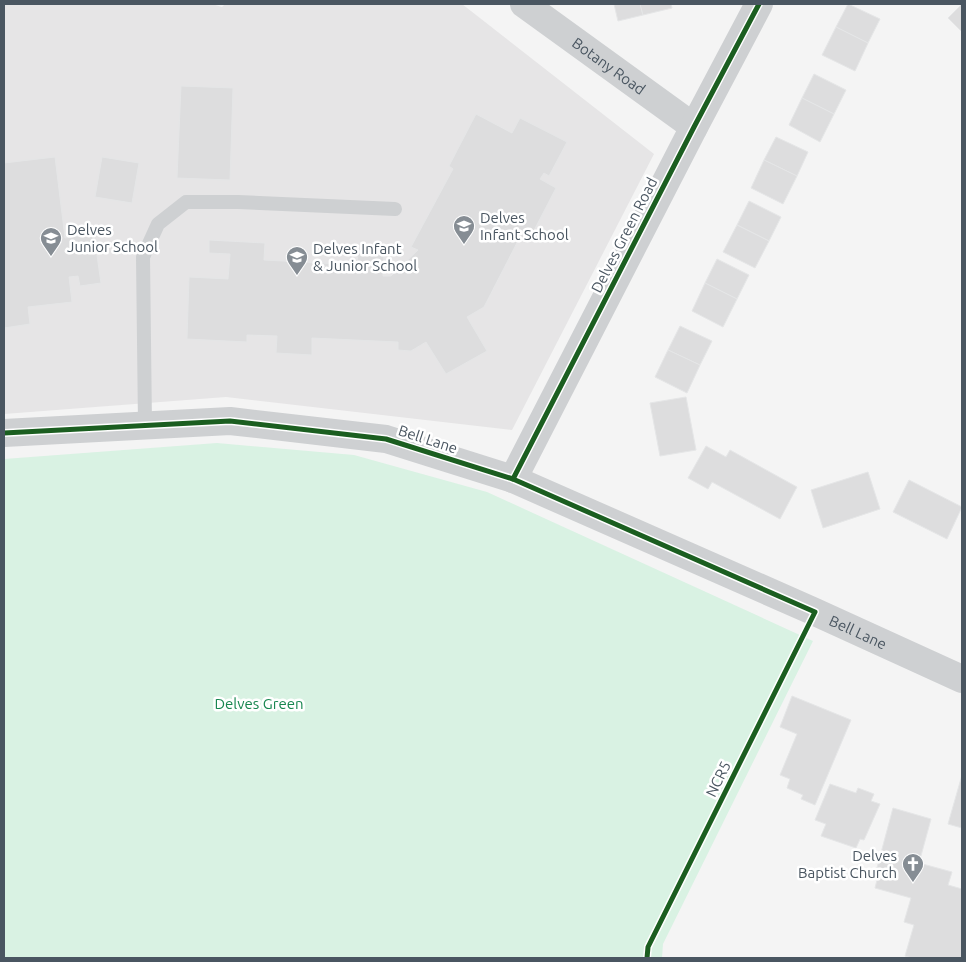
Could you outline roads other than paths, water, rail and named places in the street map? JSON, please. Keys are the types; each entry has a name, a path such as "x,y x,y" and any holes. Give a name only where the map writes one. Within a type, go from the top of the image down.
{"street":[{"name":"Botany Road","path":"524,4 694,127"},
{"name":"Delves Green Road","path":"513,479 759,4"},
{"name":"Bell Lane","path":"4,433 230,421 386,439 513,479 962,679"}],"lane":[{"path":"145,425 143,257 158,224 186,202 238,202 396,209"}],"place":[{"name":"Delves Infant School","path":"464,245"},
{"name":"Delves Junior School","path":"51,257"},
{"name":"Delves Infant & Junior School","path":"297,276"},
{"name":"Delves Baptist Church","path":"913,883"}],"park label":[{"name":"Delves Green","path":"259,703"}]}
